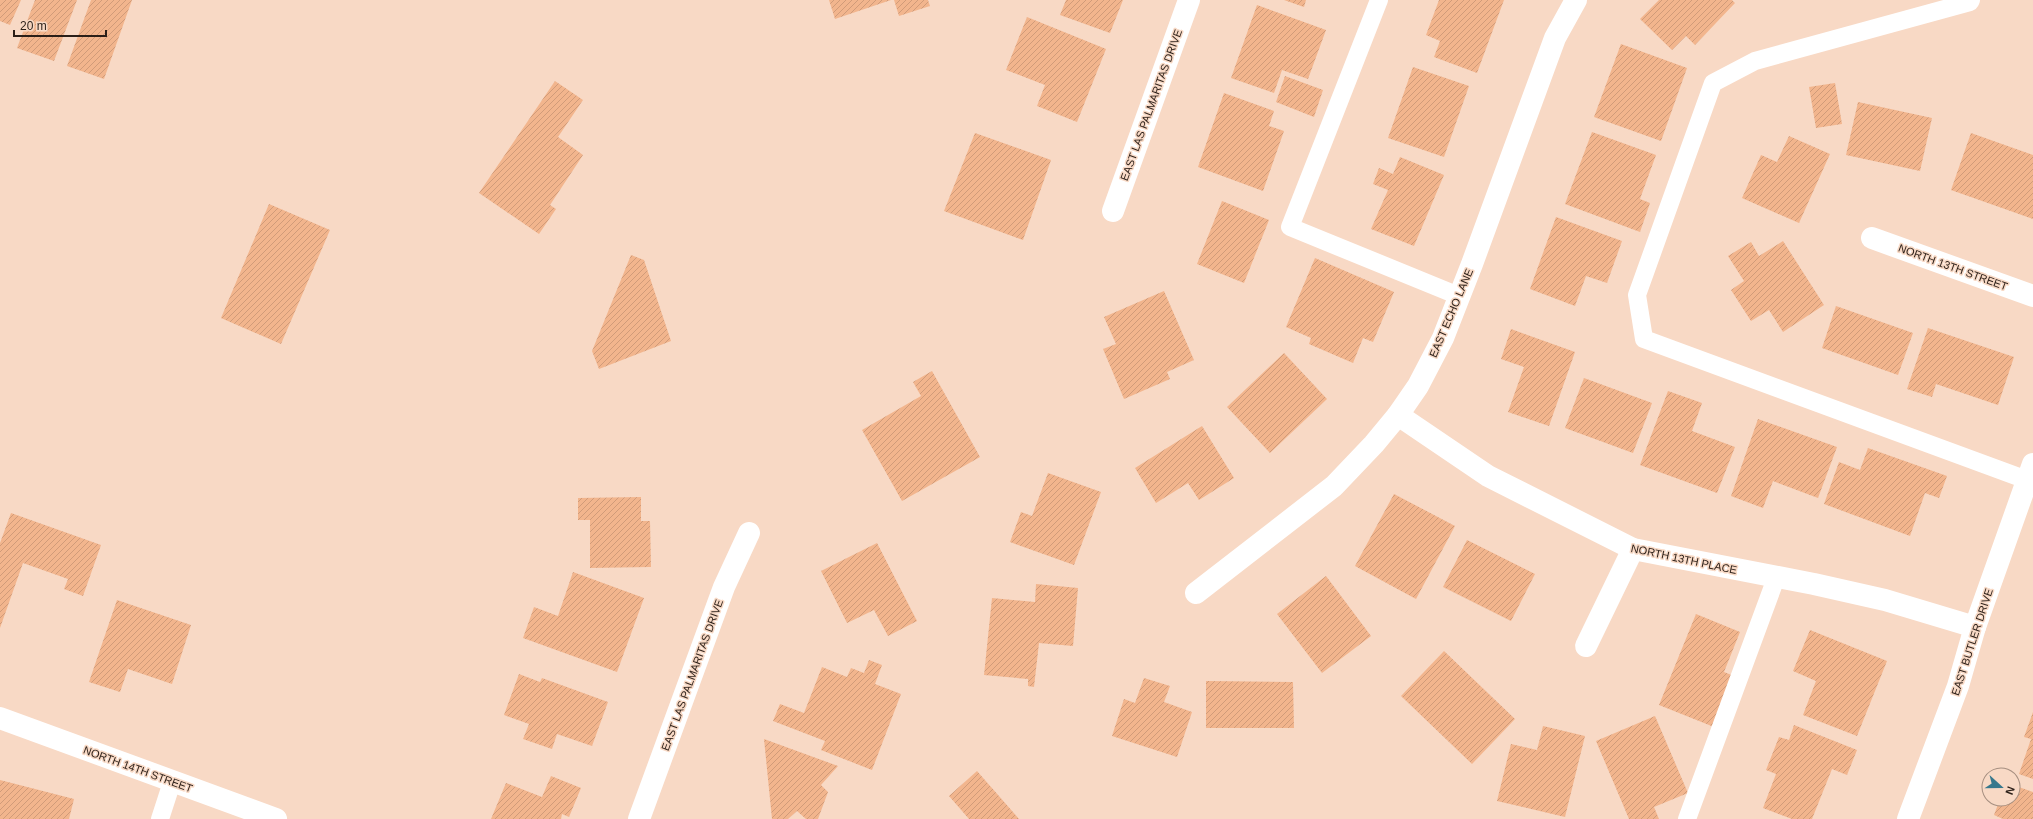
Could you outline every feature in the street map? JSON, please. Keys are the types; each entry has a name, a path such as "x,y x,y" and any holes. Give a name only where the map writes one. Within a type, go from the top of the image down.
{"street":[{"name":"EAST LAS PALMARITAS DRIVE","path":"1113,211 1189,0"},
{"name":"EAST ECHO LANE","path":"1196,593 1334,486 1374,444 1398,415 1418,386 1443,338 1472,264 1555,38 1576,0"},
{"name":"NORTH 13TH STREET","path":"1872,238 2033,296"},
{"name":"NORTH 13TH PLACE","path":"1398,415 1488,476 1633,549 1776,578 1814,584 1886,600 1975,627"},
{"name":"EAST BUTLER DRIVE","path":"1908,819 1958,686 1975,627 2030,472"},
{"name":"EAST LAS PALMARITAS DRIVE","path":"639,819 724,587 748,533"},
{"path":"1586,646 1633,549"},
{"name":"NORTH 14TH STREET","path":"0,718 276,819"}],"lane":[{"path":"1379,0 1290,228 1459,296"},
{"path":"1971,0 1970,2 1755,61 1713,83 1637,295 1644,339 2030,472"},
{"path":"1687,819 1776,578"},
{"path":"160,819 172,782"}],"building":[{"path":"0,0 21,0 10,25 0,21"},
{"path":"35,0 77,0 54,61 17,48"},
{"path":"91,0 132,0 104,79 67,66"},
{"path":"829,0 891,0 835,19"},
{"path":"894,0 928,0 930,6 899,16"},
{"path":"1066,0 1123,0 1110,33 1060,15"},
{"path":"1284,0 1306,0 1304,7"},
{"path":"1439,0 1504,0 1477,73 1434,57 1440,41 1426,35"},
{"path":"1659,0 1732,0 1735,3 1695,45 1686,36 1672,50 1640,19"},
{"path":"1257,5 1326,30 1308,79 1282,70 1274,93 1231,78"},
{"path":"1027,17 1106,49 1077,122 1037,106 1045,85 1006,70"},
{"path":"1621,44 1687,68 1661,141 1594,117"},
{"path":"1413,67 1469,86 1444,157 1388,138"},
{"path":"1285,76 1323,90 1314,117 1276,102"},
{"path":"555,81 583,100 558,137 583,155 550,205 556,209 539,234 479,193"},
{"path":"1835,83 1842,124 1816,128 1809,87"},
{"path":"1224,93 1274,111 1269,126 1284,131 1263,191 1198,167"},
{"path":"1858,102 1932,118 1920,171 1846,155"},
{"path":"1592,132 1656,155 1640,199 1650,203 1640,232 1565,204"},
{"path":"975,133 1051,160 1023,240 944,211"},
{"path":"1971,133 2033,155 2033,219 1951,190"},
{"path":"1789,136 1830,154 1799,223 1742,198 1761,155 1777,162"},
{"path":"1400,157 1444,175 1414,246 1371,229 1388,190 1373,184 1379,168 1393,174"},
{"path":"1222,201 1269,220 1244,283 1197,264"},
{"path":"269,204 330,230 281,344 221,318"},
{"path":"1556,217 1622,241 1607,283 1586,276 1575,306 1530,289"},
{"path":"1783,241 1824,305 1783,332 1769,310 1751,321 1731,290 1744,281 1728,256 1751,242 1759,256"},
{"path":"631,255 644,260 671,341 599,369 592,351"},
{"path":"1315,258 1394,292 1373,342 1363,338 1353,363 1309,344 1311,338 1286,327"},
{"path":"1164,291 1194,360 1167,372 1170,379 1124,399 1103,349 1116,344 1104,317"},
{"path":"1836,306 1913,333 1898,375 1822,348"},
{"path":"1928,328 2014,357 1998,405 1936,384 1932,397 1907,389"},
{"path":"1511,329 1575,352 1549,426 1508,412 1524,367 1501,359"},
{"path":"1284,353 1327,399 1270,453 1227,407"},
{"path":"932,371 980,457 902,501 862,430 921,396 913,382"},
{"path":"1584,378 1652,403 1633,453 1565,428"},
{"path":"1668,391 1702,403 1692,431 1735,447 1717,493 1640,465"},
{"path":"1758,419 1837,447 1818,498 1773,481 1763,508 1731,496"},
{"path":"1202,426 1234,478 1199,500 1188,483 1156,503 1135,468"},
{"path":"1868,448 1947,476 1939,498 1925,493 1910,536 1824,504 1839,462 1860,470"},
{"path":"1048,473 1101,492 1074,565 1010,542 1021,512 1032,516"},
{"path":"1394,494 1455,526 1416,599 1355,566"},
{"path":"641,497 641,521 650,521 651,567 590,568 590,520 578,520 578,498"},
{"path":"11,513 101,545 83,596 64,589 68,579 23,563 0,628 0,543"},
{"path":"1467,540 1535,574 1511,621 1443,587"},
{"path":"877,543 917,621 888,636 874,610 847,623 821,571"},
{"path":"573,572 644,598 617,672 523,638 534,607 558,616"},
{"path":"1326,576 1371,636 1322,673 1277,614"},
{"path":"1036,584 1078,588 1073,646 1039,643 1034,687 1028,686 1028,679 984,675 992,598 1035,602"},
{"path":"117,600 191,625 172,684 128,669 120,692 89,682"},
{"path":"1696,614 1740,632 1724,672 1734,676 1714,727 1659,705"},
{"path":"1810,630 1887,661 1857,736 1803,715 1816,681 1793,671"},
{"path":"1444,651 1515,719 1472,764 1401,696"},
{"path":"869,660 882,665 875,684 901,694 872,770 821,750 825,741 773,721 780,704 804,713 822,667 847,677 851,668 864,673"},
{"path":"519,674 540,682 542,678 608,702 592,746 557,734 552,749 523,739 529,724 504,715"},
{"path":"1144,678 1170,686 1164,702 1192,712 1177,757 1112,736 1124,699 1135,703"},
{"path":"1206,681 1293,682 1294,728 1206,728"},
{"path":"2033,712 2033,779 2021,775 2021,768 2031,739 2024,737"},
{"path":"1655,716 1688,793 1654,807 1659,819 1629,819 1596,741"},
{"path":"1794,725 1857,750 1847,775 1832,769 1812,819 1792,819 1763,808 1776,774 1766,770 1779,737 1789,740"},
{"path":"1543,726 1585,736 1565,817 1497,801 1511,744 1537,750"},
{"path":"764,739 838,766 821,785 828,792 818,819 806,819 797,811 788,819 772,819"},
{"path":"977,771 1019,819 969,819 949,796"},
{"path":"551,776 581,788 569,817 562,814 561,819 491,819 506,783 542,797"},
{"path":"0,780 74,799 69,819 0,819"},
{"path":"2021,788 2033,792 2033,819 2003,819 1994,815 1997,807 2021,807"}]}
